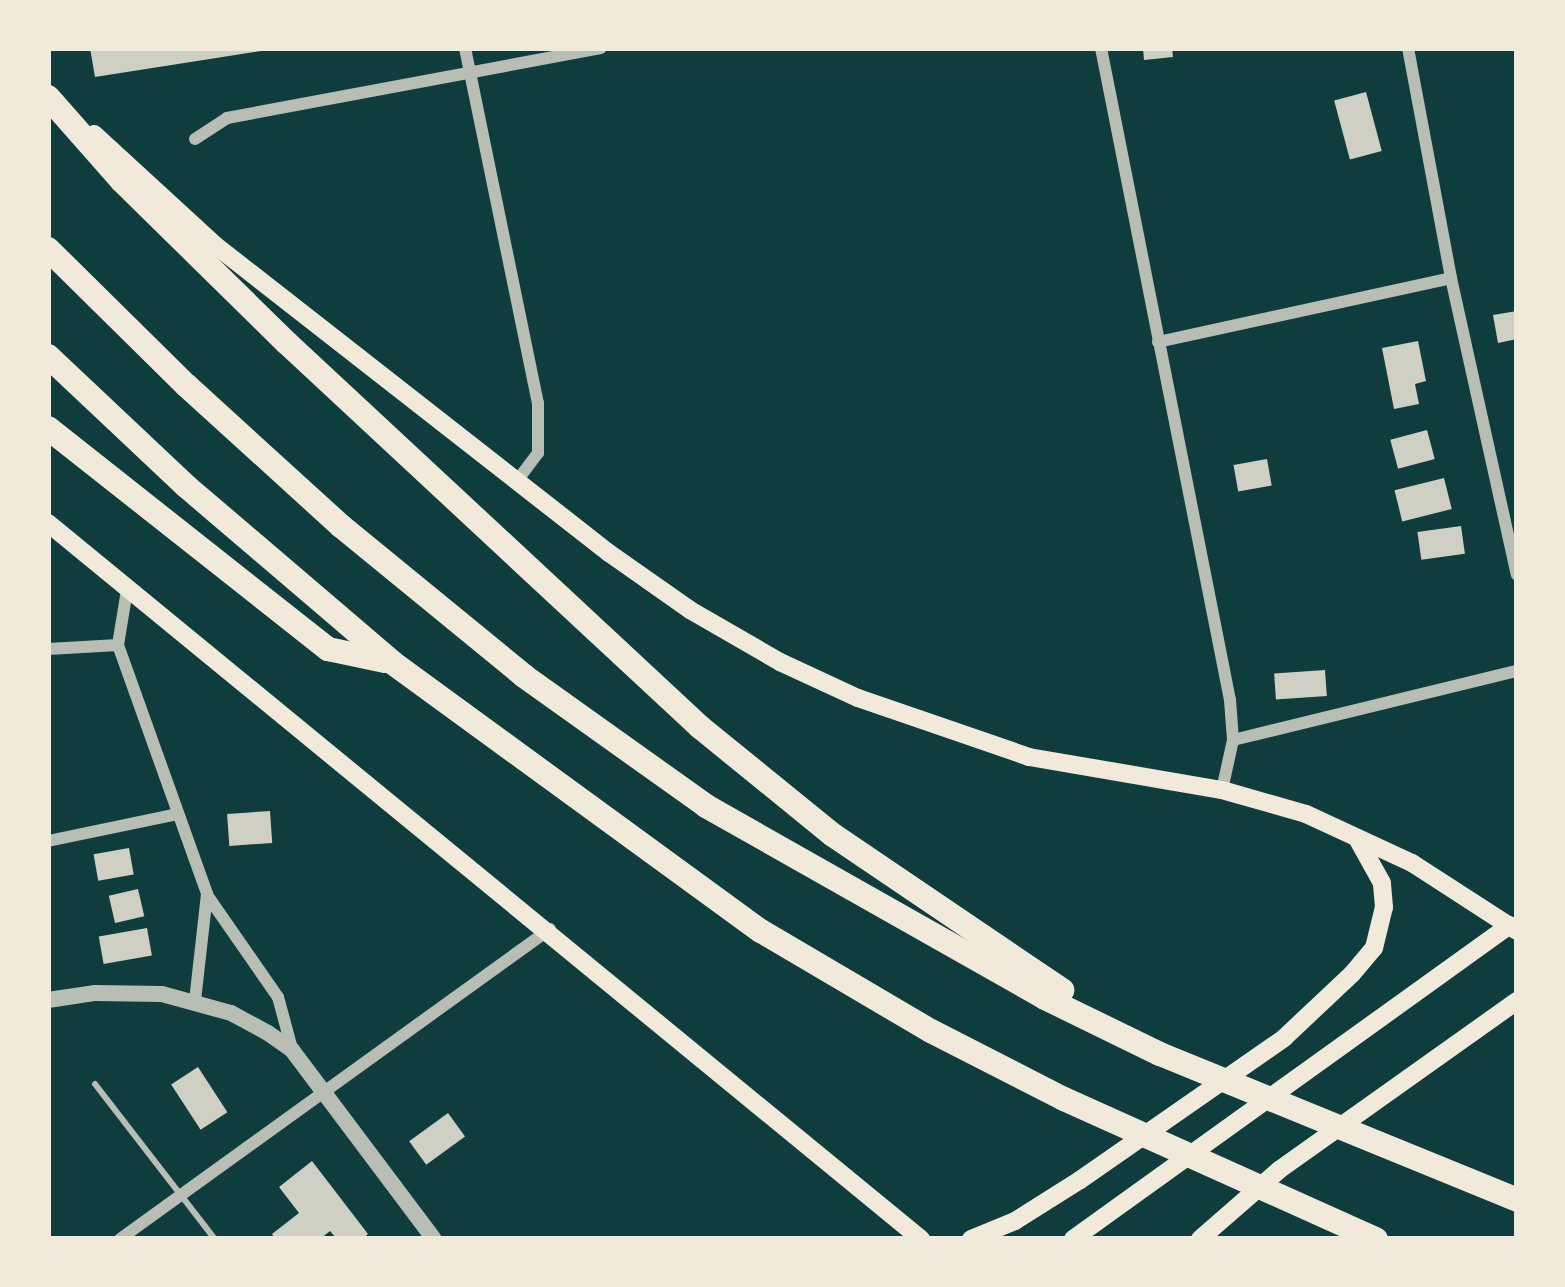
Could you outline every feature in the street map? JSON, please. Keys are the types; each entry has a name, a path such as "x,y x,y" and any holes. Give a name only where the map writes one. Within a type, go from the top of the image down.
{"highway":[{"path":"48,97 122,181 272,328 700,727 833,835 1160,1054"},
{"path":"48,249 326,512 606,738 820,873 1160,1054 1517,1200"},
{"path":"48,356 238,532 393,663 761,932 931,1031 1064,1100 1372,1239"},
{"path":"48,428 328,649 393,663"}],"main road":[{"path":"48,88 215,245 690,610 780,662 858,698 1028,757 1222,790 1350,832 1412,863 1515,926 1073,1239"},
{"path":"48,523 550,929 922,1239"},
{"path":"971,1239 1015,1221 1080,1180 1284,1038 1352,974 1374,948 1382,926 1382,883 1367,850 1350,832"},
{"path":"1202,1236 1280,1169 1517,1001"}],"street":[{"path":"464,48 538,403 538,453 518,480"},
{"path":"195,139 226,118 600,48"},
{"path":"1102,48 1233,740 1222,790"},
{"path":"1408,48 1451,278 1517,574"},
{"path":"1158,342 1451,278"},
{"path":"128,590 118,645 177,814 207,894 278,998 292,1050"},
{"path":"48,649 118,645"},
{"path":"1233,740 1517,670"},
{"path":"48,841 177,814"},
{"path":"195,1001 207,894"},
{"path":"120,1239 550,929"},
{"path":"48,1000 128,992 195,1001 231,1013 292,1050 434,1239"}],"lane":[{"path":"95,1084 184,1193 215,1239"}],"building":[{"path":"90,48 261,48 261,51 95,77"},
{"path":"1143,48 1172,48 1173,57 1144,60"},
{"path":"1366,92 1382,151 1350,159 1334,101"},
{"path":"1517,311 1517,339 1498,343 1493,315"},
{"path":"1418,341 1426,381 1415,384 1419,404 1394,409 1382,348"},
{"path":"1427,430 1435,459 1398,469 1390,440"},
{"path":"1267,459 1272,486 1238,491 1234,465"},
{"path":"1444,478 1452,509 1402,521 1395,490"},
{"path":"1461,526 1465,554 1421,560 1417,532"},
{"path":"1325,670 1327,696 1276,699 1274,674"},
{"path":"270,811 272,843 229,846 227,814"},
{"path":"129,848 134,875 98,881 94,854"},
{"path":"138,889 144,916 115,923 109,896"},
{"path":"147,928 152,956 104,964 99,937"},
{"path":"198,1067 227,1112 201,1130 171,1084"},
{"path":"448,1113 465,1136 426,1165 409,1141"},
{"path":"312,1161 368,1234 362,1239 337,1239 330,1231 320,1239 275,1239 272,1234 299,1213 279,1187"}]}
